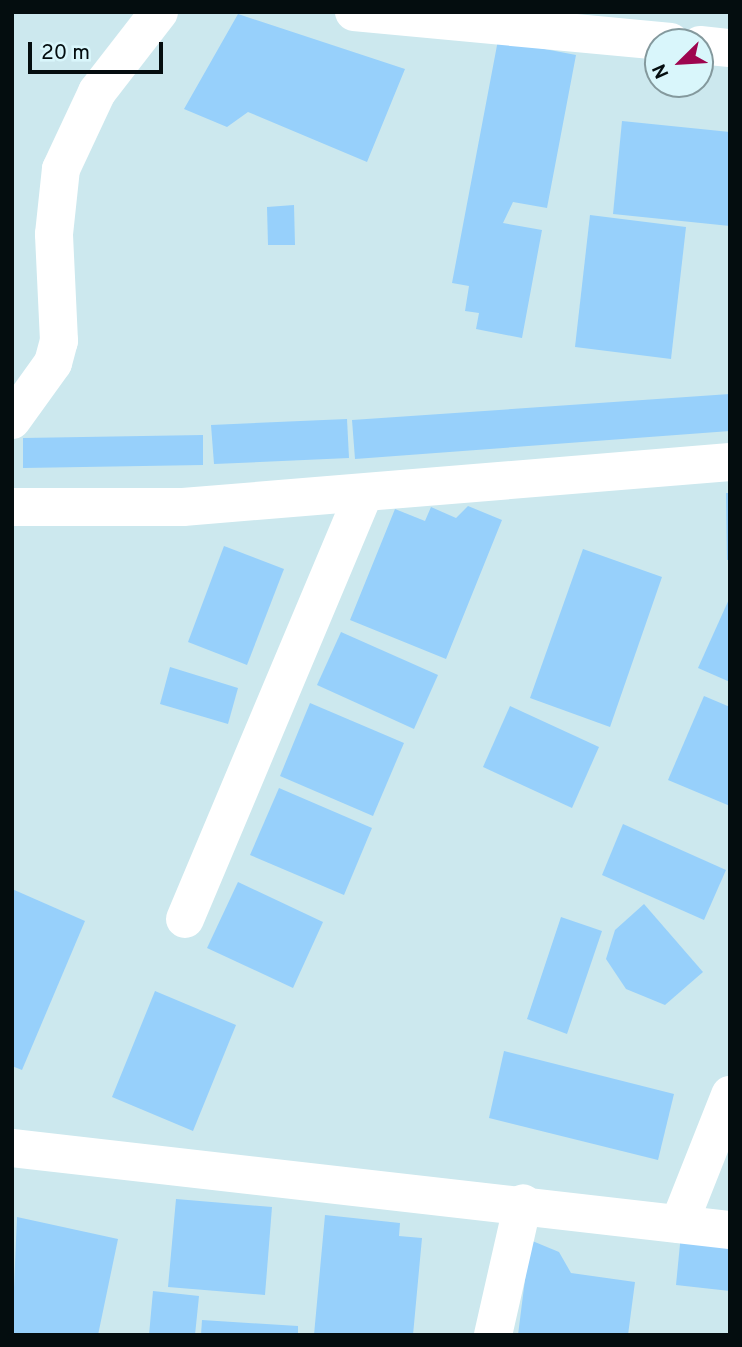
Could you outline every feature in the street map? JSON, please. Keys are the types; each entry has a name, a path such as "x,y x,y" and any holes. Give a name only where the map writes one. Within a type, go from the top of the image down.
{"street":[{"path":"12,420 53,363 59,341 54,234 61,169 97,92 159,12"},
{"path":"354,12 644,39"},
{"path":"12,507 183,508 730,462"},
{"path":"185,919 364,494"},
{"path":"679,1224 730,1096"},
{"path":"12,1148 523,1203 730,1230"},
{"path":"493,1335 523,1203"}],"building":[{"path":"238,14 405,69 367,162 248,112 227,127 184,109"},
{"path":"498,40 576,55 547,208 513,202 503,223 542,230 522,338 476,329 479,313 465,311 469,286 452,283"},
{"path":"622,121 730,132 730,226 613,214"},
{"path":"294,205 295,245 268,245 267,207"},
{"path":"590,215 686,227 671,359 575,347"},
{"path":"730,394 730,431 355,459 352,420"},
{"path":"347,419 349,458 214,464 211,425"},
{"path":"203,435 203,465 23,468 23,438"},
{"path":"726,493 730,493 730,560 727,560"},
{"path":"468,506 502,520 446,659 350,620 395,509 425,521 431,507 456,518"},
{"path":"224,546 284,569 247,665 188,642"},
{"path":"583,549 662,577 610,727 530,698"},
{"path":"730,597 730,682 698,668"},
{"path":"341,632 438,675 414,729 317,685"},
{"path":"170,667 238,688 228,724 160,704"},
{"path":"704,696 730,707 730,806 668,780"},
{"path":"310,703 404,743 373,816 280,776"},
{"path":"510,706 599,747 572,808 483,767"},
{"path":"279,788 372,828 344,895 250,855"},
{"path":"623,824 726,870 704,920 602,875"},
{"path":"238,882 323,922 293,988 207,948"},
{"path":"12,889 85,921 22,1070 12,1066"},
{"path":"644,904 703,972 665,1005 626,989 606,959 615,930"},
{"path":"561,917 602,931 567,1034 527,1019"},
{"path":"155,991 236,1025 193,1131 112,1097"},
{"path":"504,1051 674,1094 658,1160 489,1118"},
{"path":"176,1199 272,1207 265,1295 168,1287"},
{"path":"325,1215 400,1223 399,1236 422,1238 413,1335 314,1335"},
{"path":"17,1217 118,1239 98,1335 12,1335"},
{"path":"681,1234 730,1239 730,1291 676,1285"},
{"path":"530,1240 559,1252 571,1273 635,1282 628,1335 518,1335"},
{"path":"153,1291 199,1296 195,1335 149,1335"},
{"path":"202,1320 298,1326 298,1335 201,1335"}]}
